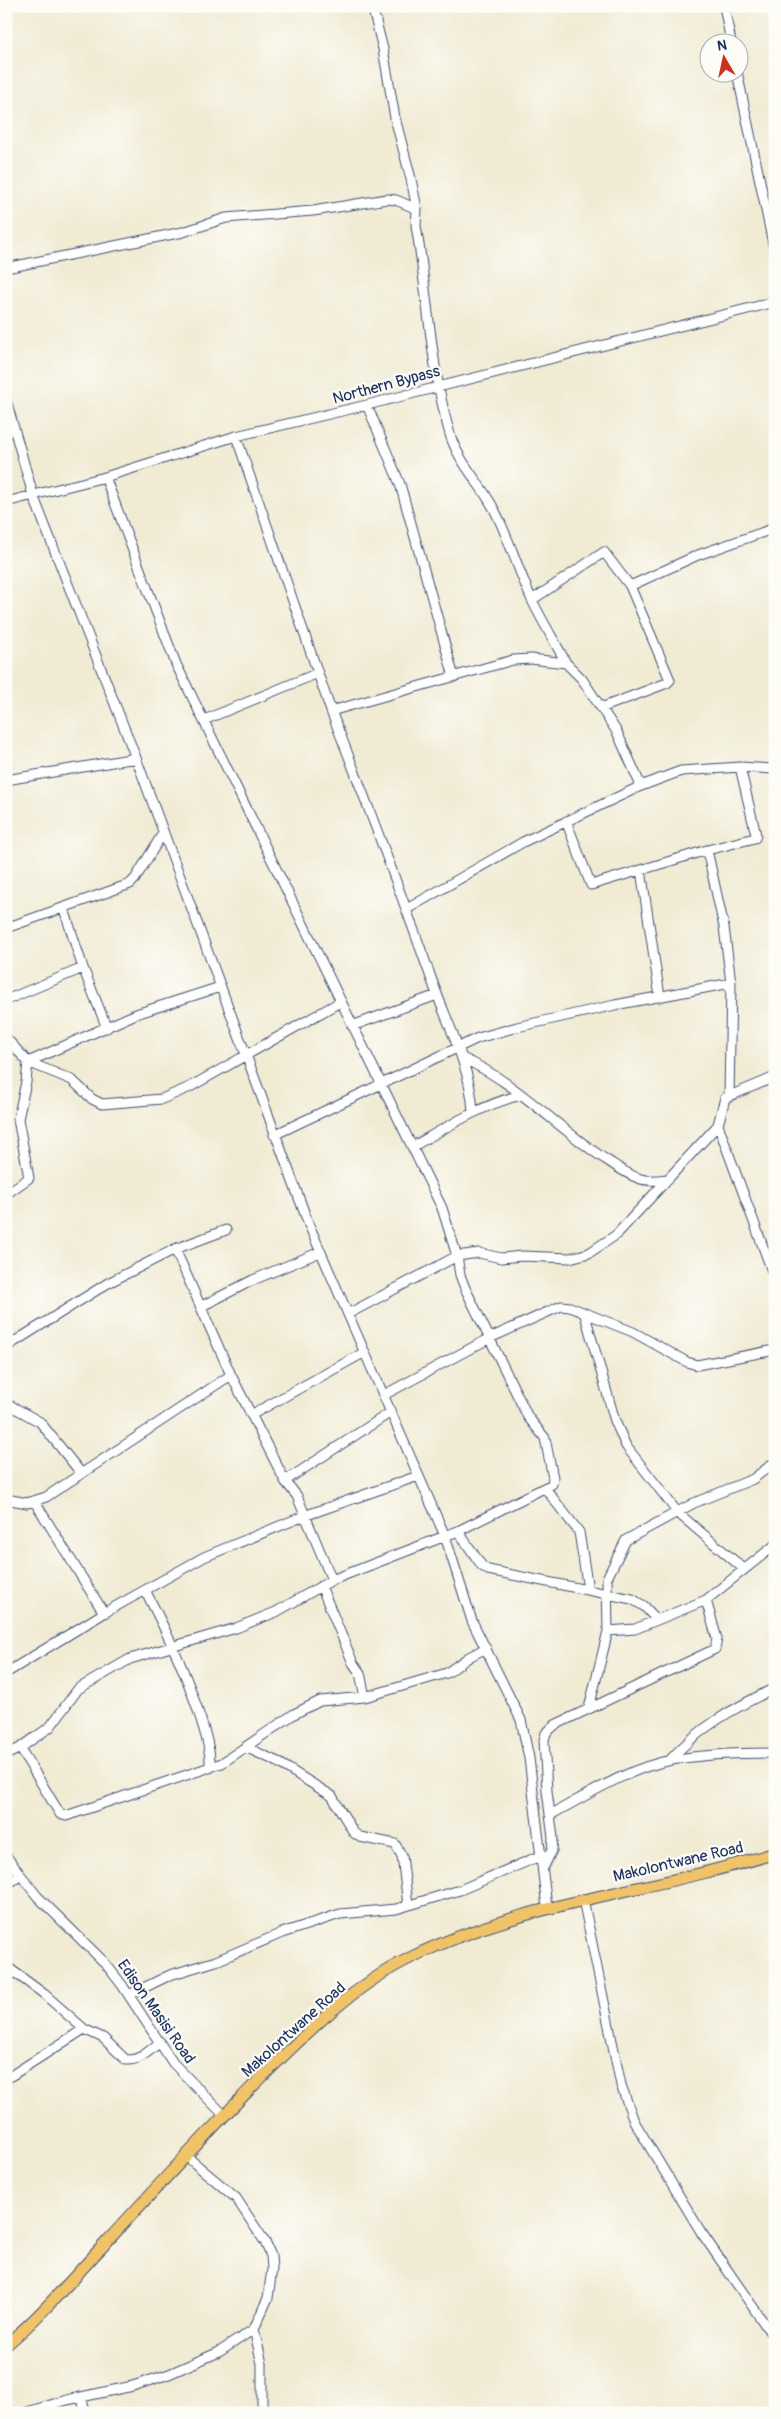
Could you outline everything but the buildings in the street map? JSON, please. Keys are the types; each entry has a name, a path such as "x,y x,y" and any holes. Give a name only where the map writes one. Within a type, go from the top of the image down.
{"main road":[{"name":"Makolontwane Road","path":"6,2345 56,2296 224,2115 331,2012 374,1979 409,1958 452,1938 546,1907 706,1873 775,1853"}],"street":[{"path":"372,6 416,209 416,226 437,386 456,452 495,510 532,600 566,663 582,679 617,732 641,786"},
{"path":"724,6 729,32"},
{"path":"739,82 775,253"},
{"path":"6,268 183,232 226,218 313,211 387,199 396,200 416,209"},
{"name":"Northern Bypass","path":"6,502 105,477 236,436 367,405 775,302"},
{"path":"6,400 33,495 136,758 274,1135 320,1252 445,1536 472,1621 524,1728 542,1855 546,1907"},
{"path":"367,405 400,484 454,677"},
{"path":"236,436 331,711 407,909 456,1048 462,1058 472,1093 473,1112"},
{"path":"6,1755 20,1748 50,1727 78,1689 98,1675 130,1658 236,1628 268,1615 332,1580 458,1531 545,1488 553,1481 547,1443 528,1417 462,1281 458,1256 442,1208 176,664 105,477"},
{"path":"630,586 698,555 775,528"},
{"path":"532,600 604,552 630,586 670,680 668,683 601,708"},
{"path":"331,711 512,660 531,659 566,663"},
{"path":"204,720 318,673"},
{"path":"6,780 136,758"},
{"path":"407,909 523,842 641,786 681,772 740,767 775,769"},
{"path":"566,821 591,885 707,850 755,838 756,834 740,767"},
{"path":"6,928 130,884 163,833"},
{"path":"707,850 724,927 731,983 729,1097"},
{"path":"641,870 660,997"},
{"path":"64,909 83,968 107,1028"},
{"path":"6,1000 83,968"},
{"path":"274,1135 478,1038 517,1027 731,983"},
{"path":"28,1062 136,1014 220,988"},
{"path":"352,1026 437,995"},
{"path":"6,1038 28,1062 72,1080 92,1099 102,1104 162,1099 190,1087 244,1054 340,1002"},
{"path":"462,1058 480,1066 507,1083 578,1141 619,1168 638,1178 668,1179"},
{"path":"6,1194 29,1178 18,1119 28,1062"},
{"path":"348,1314 458,1256 478,1253 501,1258 522,1256 579,1257 589,1254 616,1235 718,1125 723,1101 775,1077"},
{"path":"412,1147 473,1112 500,1100 521,1095"},
{"path":"718,1125 775,1279"},
{"path":"6,1347 108,1283 175,1249 226,1230"},
{"path":"175,1249 202,1306 231,1375 285,1482 297,1496 332,1580"},
{"path":"202,1306 253,1280 320,1252"},
{"path":"384,1395 490,1338 554,1308 570,1307 634,1332 687,1362 697,1365 775,1350"},
{"path":"585,1314 620,1434 626,1446 678,1513 744,1569"},
{"path":"251,1415 365,1352"},
{"path":"7,1498 27,1503 35,1502 231,1375"},
{"path":"6,1403 40,1422 81,1473"},
{"path":"285,1482 391,1412"},
{"path":"589,1708 608,1631 607,1578 622,1544 694,1503 752,1479 775,1462"},
{"path":"6,1673 104,1613 204,1557 304,1516 418,1476"},
{"path":"545,1488 579,1532 588,1589"},
{"path":"35,1502 104,1613"},
{"path":"458,1531 482,1566 488,1570 607,1592 632,1599 644,1606 656,1619"},
{"path":"608,1631 635,1629 706,1600 775,1545"},
{"path":"321,1586 353,1663 360,1673 365,1697"},
{"path":"145,1590 174,1646 194,1698 210,1751 210,1768"},
{"path":"543,1868 552,1850 553,1838 544,1740 546,1733 555,1725 589,1708 715,1649 717,1639 706,1600"},
{"path":"20,1748 60,1814 66,1816 222,1763 294,1714 320,1701 365,1697 453,1671 469,1657 486,1648"},
{"path":"670,1760 686,1741 740,1705 775,1688"},
{"path":"245,1746 276,1761 332,1796 354,1833 360,1837 395,1844 402,1856 408,1904"},
{"path":"550,1816 614,1781 670,1760 709,1755 775,1753"},
{"path":"129,1995 170,1975 216,1962 282,1933 340,1914 384,1911 460,1890 542,1855"},
{"name":"Edison Masisi Road","path":"6,1856 37,1896 105,1963 129,1995 173,2063 224,2115"},
{"path":"6,1881 10,1883 20,1876"},
{"path":"583,1899 621,2085 634,2121 702,2232 775,2338"},
{"path":"6,1966 44,1994 84,2029 103,2038 126,2060 134,2061 160,2042"},
{"path":"6,2080 84,2029"},
{"path":"24,2413 81,2397 133,2386 196,2364 219,2352 254,2329 268,2298 272,2269 271,2256 265,2242 236,2198 186,2156"},
{"path":"254,2329 262,2364 262,2413"},
{"path":"81,2397 86,2413"}]}
